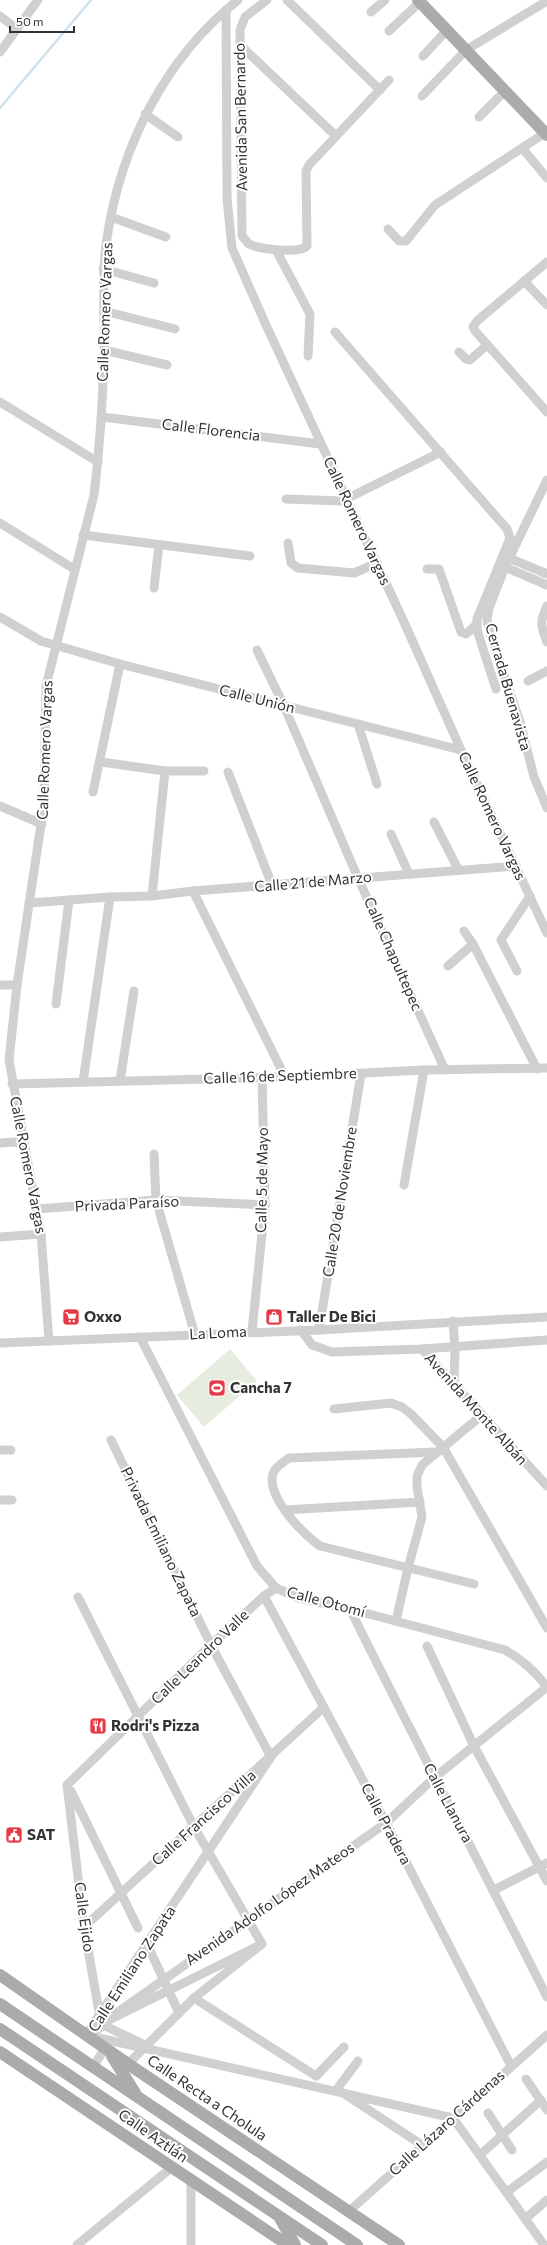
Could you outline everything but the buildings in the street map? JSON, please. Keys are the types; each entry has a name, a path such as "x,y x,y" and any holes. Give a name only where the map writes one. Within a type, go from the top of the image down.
{"main road":[{"path":"419,1 546,134"},
{"name":"Calle Recta a Cholula","path":"0,1975 86,2035 106,2046 128,2064 399,2245"},
{"path":"0,2004 357,2245"},
{"path":"0,2028 322,2245"},
{"path":"106,2046 138,2097"},
{"name":"Calle Aztlán","path":"0,2052 288,2245"},
{"path":"280,2217 295,2245"}],"street":[{"path":"0,52 38,0"},
{"path":"226,10 238,0"},
{"name":"Avenida San Bernardo","path":"267,0 245,18 242,23 240,45 242,236 249,244 276,250"},
{"path":"287,0 380,90"},
{"path":"371,12 385,0"},
{"path":"389,31 419,1"},
{"path":"422,96 466,50 547,1"},
{"name":"Calle Romero Vargas","path":"49,1341 42,1234 12,1084 4,1060 42,824 44,804 46,686 74,569 94,495 102,417 104,269 111,217 124,162 145,114 185,53 205,30 226,10"},
{"name":"Calle Romero Vargas","path":"226,10 227,198 232,248 320,444 377,563 461,750 547,932"},
{"path":"0,16 17,29"},
{"path":"423,56 446,30"},
{"path":"240,45 336,136"},
{"path":"308,356 310,314 276,250 301,249 307,246 306,171 309,165 389,80"},
{"path":"479,117 505,91"},
{"path":"145,114 178,137"},
{"path":"388,229 402,242 406,241 435,205 546,134"},
{"path":"523,149 547,178"},
{"path":"111,217 166,236"},
{"path":"547,262 473,326 547,412"},
{"path":"104,269 154,283"},
{"path":"524,281 547,305"},
{"path":"104,311 175,328"},
{"path":"335,332 441,452 509,534 519,538"},
{"path":"459,352 466,359 470,360 487,344"},
{"path":"104,350 167,365"},
{"path":"0,402 98,462"},
{"name":"Calle Florencia","path":"102,417 320,444"},
{"path":"286,499 335,502 347,499 441,452"},
{"name":"Cerrada Buenavista","path":"547,480 505,567 489,608 487,620 520,722 534,777 547,808"},
{"path":"0,523 74,569"},
{"path":"427,569 439,569 461,632 466,634 477,624 510,538 509,534"},
{"path":"84,535 250,556"},
{"path":"288,543 290,563 298,568 354,573 377,563"},
{"path":"154,588 158,545"},
{"path":"509,558 547,574"},
{"path":"505,567 547,585"},
{"path":"547,606 541,618 541,625 547,642"},
{"name":"Calle Unión","path":"0,617 33,638 120,664 461,750"},
{"path":"477,624 496,689"},
{"name":"Calle Chapultepec","path":"257,650 284,706 358,878 445,1070"},
{"path":"93,792 101,762 120,664"},
{"path":"528,681 547,671"},
{"path":"358,724 377,784"},
{"path":"101,762 165,771 204,771"},
{"path":"152,896 165,771"},
{"path":"228,772 272,885"},
{"path":"0,806 42,824"},
{"path":"434,822 458,869"},
{"path":"392,834 409,874"},
{"name":"Calle 21 de Marzo","path":"29,903 110,897 152,896 192,891 458,869 516,866"},
{"path":"192,891 285,1077"},
{"path":"517,971 501,940 530,896"},
{"path":"83,1082 110,897"},
{"path":"56,1004 69,900"},
{"path":"464,931 473,944 537,1069"},
{"path":"448,966 473,944"},
{"path":"0,985 17,985"},
{"path":"120,1081 134,991"},
{"name":"Calle 16 de Septiembre","path":"12,1084 285,1077 424,1070 547,1068"},
{"path":"404,1185 424,1070"},
{"name":"Calle 20 de Noviembre","path":"319,1330 361,1074"},
{"name":"Calle 5 de Mayo","path":"252,1331 265,1205 262,1077"},
{"path":"0,1143 16,1142 23,1145"},
{"path":"154,1154 156,1200 195,1335"},
{"name":"Privada Paraíso","path":"37,1209 156,1200 265,1205"},
{"path":"0,1237 42,1234"},
{"name":"La Loma","path":"0,1343 195,1335 252,1331 319,1330 547,1316"},
{"path":"453,1321 455,1346 454,1384"},
{"path":"301,1330 312,1345 332,1352 422,1349 547,1340"},
{"name":"Calle Otomí","path":"140,1337 256,1566 276,1588 299,1598 350,1609 506,1650 535,1671 547,1687"},
{"name":"Avenida Monte Albán","path":"422,1349 547,1486"},
{"path":"334,1409 391,1403 402,1407 411,1414 439,1450 547,1628"},
{"path":"396,1621 408,1568 422,1517 417,1482 422,1465 482,1415"},
{"name":"Privada Emiliano Zapata","path":"111,1440 211,1645"},
{"path":"0,1450 11,1450"},
{"path":"439,1450 289,1458 277,1467 272,1478 275,1494 285,1510 306,1536 320,1546 474,1584"},
{"path":"0,1500 12,1500"},
{"path":"285,1510 420,1502"},
{"path":"264,1596 276,1588"},
{"name":"Calle Leandro Valle","path":"67,1785 211,1645 264,1596"},
{"name":"Calle Pradera","path":"264,1596 386,1823 511,2066"},
{"path":"78,1597 194,1827 262,1944"},
{"name":"Calle Llanura","path":"350,1609 434,1778 494,1890 547,1997"},
{"path":"211,1645 271,1757"},
{"path":"427,1646 474,1746 543,1865 547,1881"},
{"name":"Avenida Adolfo López Mateos","path":"86,2035 101,2022 386,1823 434,1778 547,1687"},
{"name":"Calle Francisco Villa","path":"84,1927 323,1708"},
{"name":"Calle Emiliano Zapata","path":"101,2022 147,1944 271,1757"},
{"path":"67,1785 138,1928"},
{"name":"Calle Ejido","path":"67,1785 84,1927 106,2046"},
{"path":"494,1890 543,1865"},
{"path":"147,1944 178,2013"},
{"name":"Avenida Adolfo López Mateos","path":"101,2022 168,1991 262,1944"},
{"name":"Avenida Adolfo López Mateos","path":"128,2064 194,1998 262,1944"},
{"path":"194,1998 316,2076 344,2047"},
{"path":"101,2022 144,2047"},
{"name":"Calle Lázaro Cárdenas","path":"348,2212 547,2035"},
{"path":"93,2067 106,2046"},
{"name":"Calle Emiliano Zapata","path":"106,2046 144,2047 453,2118"},
{"path":"358,2061 339,2091 422,2145"},
{"path":"526,2079 547,2110"},
{"path":"480,2155 541,2100"},
{"path":"488,2113 512,2150"},
{"path":"453,2118 544,2245"},
{"path":"507,2192 547,2162"},
{"path":"77,2245 171,2168"},
{"path":"191,2181 191,2245"},
{"path":"525,2219 547,2200"}],"shaded area":[{"name":"Cancha 7","path":"230,1349 257,1381 204,1427 177,1395"}],"waterway":[{"path":"0,108 91,0"}],"place":[{"name":"Oxxo","path":"71,1317"},
{"name":"Taller De Bici","path":"274,1317"},
{"name":"Cancha 7","path":"217,1388"},
{"name":"Rodri's Pizza","path":"98,1726"},
{"name":"SAT","path":"14,1835"}]}
